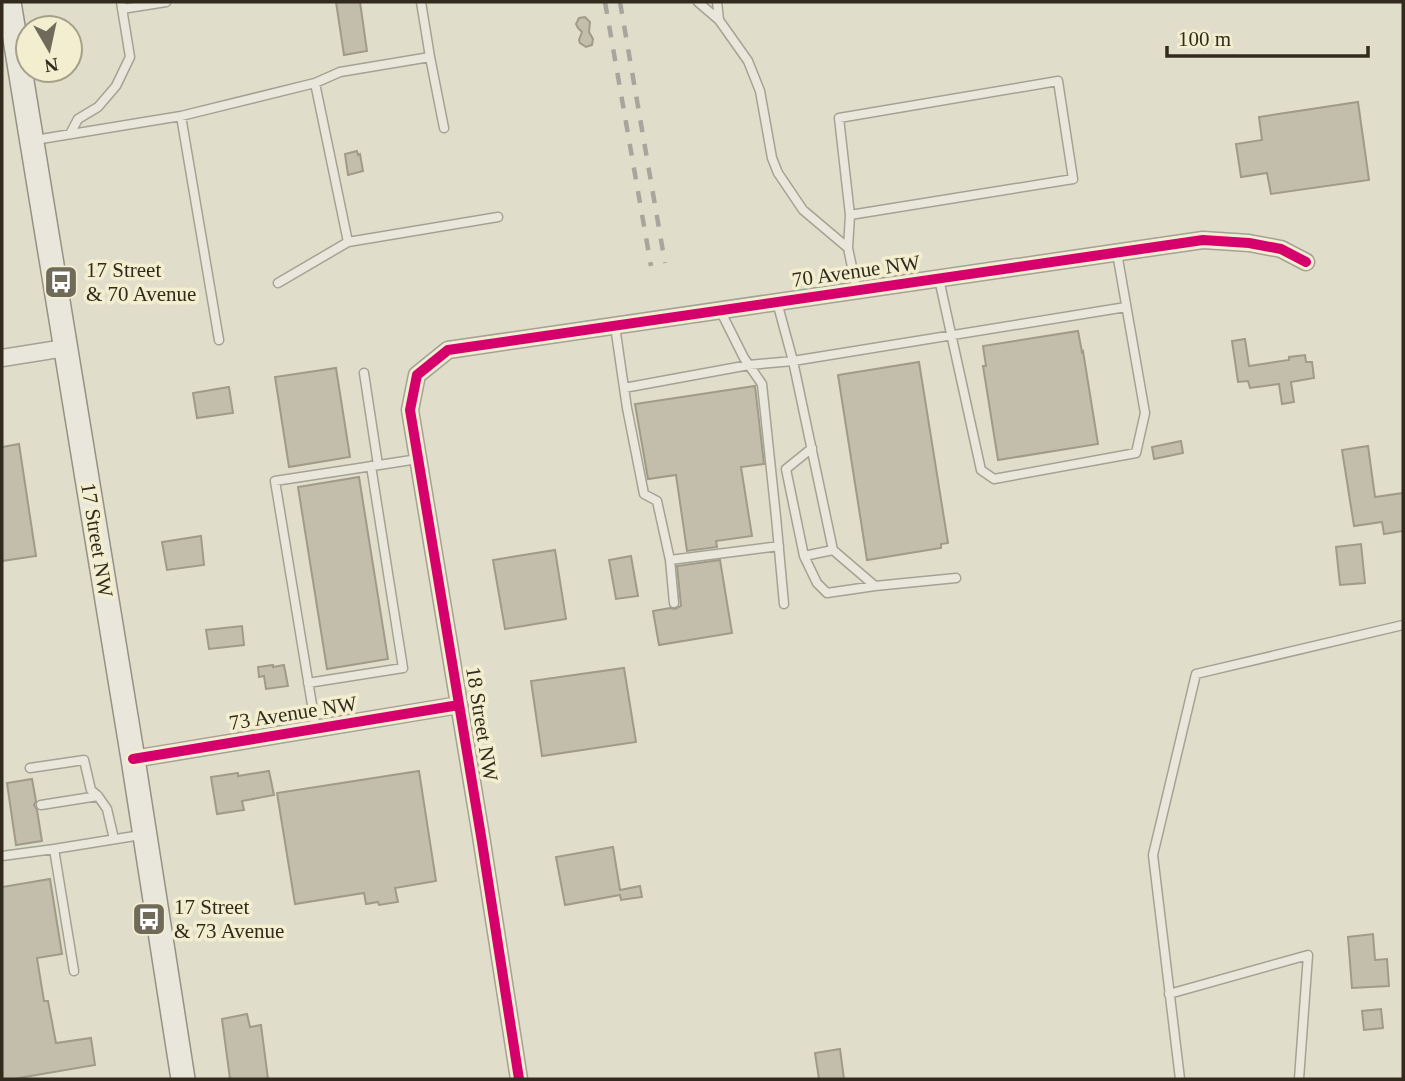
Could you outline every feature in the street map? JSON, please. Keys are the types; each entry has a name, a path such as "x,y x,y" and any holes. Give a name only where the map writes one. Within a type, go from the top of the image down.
{"main road":[{"name":"17 Street NW","path":"9,2 183,1079"}],"street":[{"name":"70 Avenue NW","path":"417,375 448,350 1203,240 1249,243 1281,249 1306,262"},
{"path":"2,358 65,348"},
{"name":"18 Street NW","path":"417,375 410,410 519,1079"},
{"name":"73 Avenue NW","path":"133,760 460,705"}],"lane":[{"path":"70,134 78,119 98,107 116,86 130,57 121,5 166,2"},
{"path":"421,2 444,128"},
{"path":"698,2 719,20 748,61 760,91 772,158 778,173 803,210 848,247"},
{"path":"717,2 719,20"},
{"path":"32,141 181,116 315,83 340,72 430,57"},
{"path":"850,215 1073,179 1058,81 839,118 850,215 848,247 857,291"},
{"path":"315,83 348,242"},
{"path":"181,116 219,340"},
{"path":"278,283 348,242 498,217"},
{"path":"939,279 981,470 994,479 1136,453 1145,413 1117,253"},
{"path":"777,302 793,361 833,550 875,586"},
{"path":"624,388 749,365 793,361 1126,307"},
{"path":"720,310 762,384 784,604"},
{"path":"615,326 626,408 644,494 657,501 670,560 674,603"},
{"path":"309,683 403,668 364,373"},
{"path":"812,449 786,469 804,556 817,583 827,593 956,578"},
{"path":"316,729 275,481 418,459"},
{"path":"670,560 779,546"},
{"path":"804,556 833,550"},
{"path":"1180,1079 1153,855 1196,674 1403,625"},
{"path":"30,768 84,760 92,790 107,809 114,839"},
{"path":"41,806 98,796"},
{"path":"2,856 144,835"},
{"path":"54,849 74,971"},
{"path":"1169,995 1308,955 1299,1079"}],"building":[{"path":"336,2 360,2 367,51 344,55"},
{"path":"585,17 590,22 589,32 593,39 592,45 586,47 580,43 582,32 576,24 579,18"},
{"path":"1358,102 1369,180 1271,194 1267,173 1241,177 1236,144 1262,140 1259,117"},
{"path":"357,151 363,171 348,175 345,154"},
{"path":"1078,331 1098,444 998,460 983,366 986,366 983,346"},
{"path":"1245,339 1249,366 1305,355 1306,362 1312,362 1314,378 1291,382 1294,402 1282,404 1279,384 1250,388 1248,381 1238,382 1232,341"},
{"path":"919,362 948,543 941,544 941,548 867,560 838,375"},
{"path":"336,368 350,457 289,467 275,377"},
{"path":"755,386 764,464 741,467 752,536 716,541 717,547 687,551 676,475 648,479 635,404"},
{"path":"229,387 233,413 197,418 193,393"},
{"path":"1181,441 1183,453 1154,459 1152,447"},
{"path":"19,444 36,556 2,561 2,447"},
{"path":"1368,446 1375,497 1403,493 1403,531 1384,534 1382,522 1354,526 1342,450"},
{"path":"359,477 388,659 327,669 298,487"},
{"path":"201,536 204,565 167,570 162,542"},
{"path":"1361,544 1365,583 1340,585 1336,547"},
{"path":"555,550 566,619 505,629 493,560"},
{"path":"631,556 638,596 616,599 609,560"},
{"path":"720,560 732,633 659,645 653,611 681,606 677,566"},
{"path":"242,626 244,645 209,649 206,630"},
{"path":"284,665 288,686 266,689 264,676 259,677 258,667"},
{"path":"624,668 636,742 542,756 531,681"},
{"path":"269,771 274,795 242,801 244,810 217,814 211,777"},
{"path":"419,771 436,881 395,888 398,902 366,904 364,893 295,904 277,793"},
{"path":"32,779 36,801 34,805 42,841 16,845 7,783"},
{"path":"613,847 620,890 640,886 642,897 621,900 620,895 565,905 556,857"},
{"path":"50,879 62,954 37,958 44,1001 48,1001 56,1043 91,1038 95,1065 2,1079 2,887"},
{"path":"1373,934 1375,960 1387,959 1389,986 1352,988 1348,937"},
{"path":"1381,1009 1383,1028 1364,1030 1362,1011"},
{"path":"247,1014 250,1027 261,1025 268,1079 230,1079 222,1019"},
{"path":"840,1049 844,1079 819,1079 815,1053"}],"railway":[{"path":"605,2 651,266"},
{"path":"620,2 665,263"}],"cycle path":[{"path":"519,1079 410,410 417,375 448,350 1203,240 1249,243 1281,249 1306,262"},
{"path":"133,759 459,705"}],"place":[{"name":"17 Street & 70 Avenue","path":"61,282"},
{"name":"17 Street & 73 Avenue","path":"149,919"}]}
